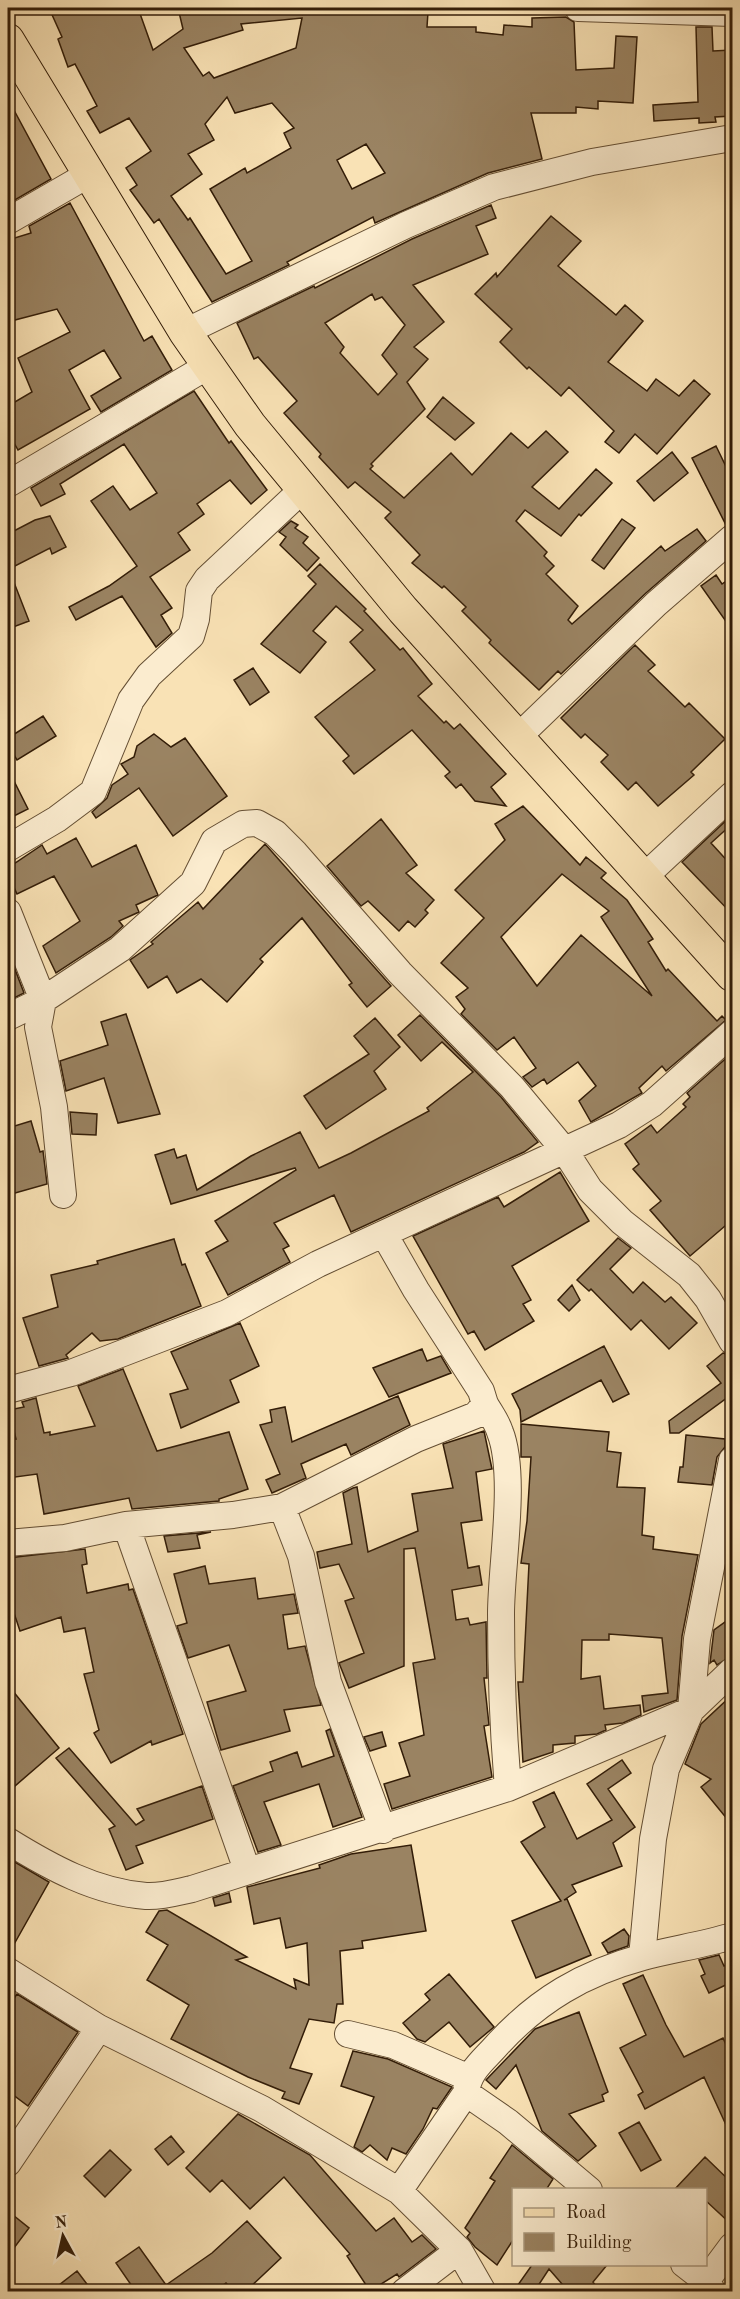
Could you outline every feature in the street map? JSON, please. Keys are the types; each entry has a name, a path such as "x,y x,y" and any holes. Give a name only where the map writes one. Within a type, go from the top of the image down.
{"main road":[{"path":"8,40 91,173 185,332 302,490 403,610 519,736 732,975"}],"street":[{"path":"578,8 732,13"},
{"path":"185,332 406,225 494,187 592,162 732,138"},
{"path":"8,221 91,173"},
{"path":"8,484 208,366"},
{"path":"8,848 57,819 93,792 131,700 149,675 191,636 199,591 207,579 302,490"},
{"path":"519,736 656,604 732,538"},
{"path":"644,877 732,795"},
{"path":"8,1017 43,1000 120,949 167,909 193,883 214,841 243,824 256,823 275,833 295,853 400,973 512,1087 565,1151 590,1190 622,1222 688,1275 708,1299 732,1341"},
{"path":"8,912 43,1000 38,1027 54,1107 63,1195"},
{"path":"8,1390 71,1373 228,1313 318,1264 619,1125 652,1104 732,1033"},
{"path":"384,1234 416,1290 482,1391 485,1404 501,1433 506,1467 506,1527 501,1611 502,1713 508,1788"},
{"path":"8,1543 65,1538 126,1525 233,1515 282,1507 416,1439 476,1415 485,1404"},
{"path":"642,1957 653,1839 666,1769 691,1710 698,1639 732,1460"},
{"path":"282,1507 301,1556 328,1682 383,1830"},
{"path":"126,1525 247,1870"},
{"path":"8,1841 61,1872 109,1890 148,1896 192,1889 247,1870 383,1830 508,1788 691,1710 732,1671"},
{"path":"399,2191 467,2085 522,2018 551,1996 572,1984 642,1957 732,1936"},
{"path":"8,1971 99,2028 262,2109 399,2191 459,2250 483,2292"},
{"path":"8,2163 99,2028"},
{"path":"348,2034 393,2045 467,2085 587,2188"},
{"path":"685,2266 709,2286 732,2246"},
{"path":"404,2292 459,2250"}],"building":[{"path":"49,8 138,8 153,50 183,29 178,8 302,8 302,15 304,8 398,8 397,11 428,12 427,27 476,27 476,32 503,35 504,25 532,27 532,18 566,17 574,22 576,70 614,68 616,36 637,37 633,103 598,101 598,109 576,107 576,113 531,113 542,159 488,173 375,223 373,217 287,262 289,265 212,302 159,219 154,223 130,190 137,185 126,168 151,151 129,118 100,133 87,111 97,106 75,64 68,67 58,39 62,37","holes":["302,18 296,48 214,78 209,72 203,76 184,48 243,30 241,24","227,97 235,113 272,103 294,128 284,133 291,148 247,173 245,168 210,189 252,261 226,274 190,218 188,220 171,196 202,174 188,154 214,140 205,124","366,144 385,173 352,189 337,160"]},
{"path":"696,27 712,27 713,51 732,50 732,116 715,117 716,122 699,123 699,118 654,121 653,105 698,102"},
{"path":"8,99 51,179 8,204"},
{"path":"70,203 144,341 152,336 172,370 101,412 91,396 121,378 104,350 69,370 90,409 18,450 8,432 8,406 32,392 18,358 70,332 57,309 11,321 8,308 8,240 31,233 29,226"},
{"path":"491,205 496,218 476,226 488,254 413,285 444,322 414,347 428,359 407,382 425,409 371,464 373,466 370,469 404,498 451,453 472,475 511,433 528,448 546,431 568,452 532,487 559,509 596,469 612,483 581,516 579,514 561,536 525,510 516,521 547,552 544,556 554,566 546,574 578,606 568,620 572,624 661,546 665,551 697,529 706,541 646,593 561,674 558,671 539,690 489,643 491,640 462,611 466,607 444,586 442,588 412,563 420,555 385,518 391,512 355,482 348,488 319,457 321,454 284,413 297,401 258,357 254,359 237,323 314,286 315,288 412,239","holes":["372,294 375,300 382,297 405,325 382,355 397,374 378,395 340,353 344,347 325,323"]},
{"path":"551,216 581,241 558,266 616,315 625,305 643,321 608,362 647,391 656,379 679,396 694,380 710,394 657,454 635,434 619,453 605,442 614,431 569,387 561,396 529,367 527,369 500,342 512,329 475,294 496,273 497,277"},
{"path":"194,391 229,443 231,441 267,490 251,504 230,480 197,504 204,514 178,533 190,550 150,577 172,608 161,615 172,633 156,647 122,596 76,620 69,607 109,586 137,566 91,501 113,486 130,510 157,493 124,444 60,484 65,494 41,506 31,488"},
{"path":"443,397 474,423 455,440 427,417"},
{"path":"716,446 732,479 732,523 726,525 692,458"},
{"path":"672,452 688,473 654,501 637,481"},
{"path":"50,516 66,547 52,554 50,548 13,567 8,556 8,534 35,520"},
{"path":"622,519 635,528 604,569 592,560"},
{"path":"291,521 298,525 295,528 308,537 303,543 319,558 307,571 280,545 286,537 279,532"},
{"path":"320,564 366,609 364,611 400,650 403,648 432,684 418,696 444,723 446,721 454,729 460,724 506,774 491,787 506,806 475,801 461,784 456,788 445,776 450,772 412,730 354,774 343,761 349,756 315,717 375,670 350,642 363,630 336,606 313,631 326,642 300,673 261,644 316,584 308,576"},
{"path":"8,567 29,621 8,629"},
{"path":"716,575 722,584 732,577 732,630 701,586"},
{"path":"635,645 655,665 648,671 685,707 689,703 725,739 691,772 694,775 658,806 636,782 628,790 601,762 608,755 585,734 581,738 561,718"},
{"path":"253,668 269,692 250,705 234,680"},
{"path":"43,716 56,736 17,760 8,744 8,738"},
{"path":"154,734 171,747 185,738 227,796 173,836 139,788 96,818 92,812 107,798 112,785 128,774 121,764 134,757 137,746"},
{"path":"8,769 28,809 8,819"},
{"path":"523,806 580,865 586,857 606,873 601,878 627,900 653,939 648,942 666,971 668,969 717,1021 722,1016 726,1020 666,1071 662,1066 639,1088 642,1093 591,1122 579,1101 596,1086 578,1062 547,1084 544,1079 532,1087 523,1077 536,1068 514,1037 497,1050 461,1014 465,1009 456,997 468,988 441,963 484,918 455,890 505,840 495,824","holes":["562,874 609,911 601,917 652,996 581,935 537,986 501,937"]},
{"path":"732,815 732,824 711,843 732,866 732,914 682,862"},
{"path":"381,819 417,865 406,873 434,900 425,910 428,913 415,927 408,921 399,931 368,901 361,906 327,866"},
{"path":"76,838 92,867 136,845 158,895 136,905 139,912 119,921 123,926 111,937 56,973 43,946 80,921 54,876 17,894 8,874 8,868 42,845 47,854"},
{"path":"265,844 391,986 367,1007 349,985 352,983 302,918 260,959 263,962 227,1002 201,979 177,993 167,976 148,988 130,960 153,944 151,942 198,902 203,909"},
{"path":"8,951 24,993 8,1001"},
{"path":"126,1014 160,1114 118,1123 104,1078 66,1091 60,1061 108,1045 101,1022"},
{"path":"420,1015 501,1097 538,1142 524,1152 351,1232 334,1195 274,1223 289,1246 283,1249 290,1262 228,1295 206,1253 228,1241 215,1221 296,1170 295,1168 171,1204 155,1155 174,1149 177,1158 186,1155 197,1190 251,1156 300,1132 319,1168 351,1153 429,1111 427,1108 473,1072 442,1042 421,1061 398,1035"},
{"path":"375,1018 400,1047 374,1071 386,1089 326,1129 304,1096 369,1054 354,1036"},
{"path":"732,1053 732,1220 690,1256 650,1210 661,1201 633,1169 639,1164 625,1144 651,1125 657,1133 686,1107 683,1104 690,1097 687,1093"},
{"path":"70,1112 97,1114 96,1135 72,1134"},
{"path":"31,1121 40,1152 43,1151 47,1184 8,1195 8,1128"},
{"path":"560,1172 589,1221 512,1266 531,1300 523,1304 534,1321 485,1350 474,1331 468,1334 413,1236 498,1197 504,1207"},
{"path":"618,1238 631,1248 610,1269 633,1293 643,1282 665,1302 671,1297 697,1323 669,1349 641,1320 631,1330 591,1289 589,1291 577,1280"},
{"path":"174,1239 182,1265 185,1264 201,1306 118,1339 100,1341 92,1333 66,1355 68,1358 39,1366 23,1318 58,1307 51,1275 98,1264 97,1261"},
{"path":"572,1285 580,1300 569,1311 558,1300"},
{"path":"240,1323 259,1366 230,1380 239,1402 181,1428 170,1394 188,1389 171,1352"},
{"path":"604,1346 629,1394 613,1402 601,1380 521,1422 520,1410 512,1394"},
{"path":"422,1349 427,1361 441,1356 451,1373 389,1397 373,1368"},
{"path":"723,1353 732,1356 732,1397 731,1395 679,1433 670,1433 669,1421 721,1383 707,1366"},
{"path":"123,1369 157,1451 229,1432 248,1489 219,1499 219,1501 132,1509 129,1498 44,1514 37,1474 8,1478 8,1440 16,1439 9,1410 24,1407 22,1402 36,1398 44,1433 50,1432 50,1435 95,1426 78,1386"},
{"path":"398,1396 410,1425 351,1455 346,1444 301,1464 306,1478 272,1493 266,1480 280,1474 260,1425 272,1422 270,1410 285,1407 292,1442"},
{"path":"521,1424 609,1432 607,1451 621,1453 617,1487 645,1488 642,1535 654,1537 653,1549 698,1555 682,1636 677,1700 644,1712 642,1696 668,1693 662,1638 609,1634 609,1640 582,1640 581,1679 600,1676 604,1709 640,1705 641,1715 623,1723 605,1725 606,1730 597,1734 575,1736 575,1743 553,1745 553,1752 523,1762 518,1682 523,1682 529,1564 521,1563 527,1521 531,1457 521,1457"},
{"path":"484,1431 492,1469 476,1472 482,1520 461,1523 468,1568 479,1566 482,1585 452,1590 456,1620 468,1618 470,1625 486,1622 487,1678 484,1678 489,1725 484,1726 492,1777 392,1809 384,1784 410,1776 399,1743 424,1735 413,1663 435,1659 415,1548 404,1549 404,1666 349,1688 339,1663 364,1653 345,1601 354,1598 339,1564 320,1568 317,1552 352,1544 343,1493 357,1487 368,1552 418,1531 412,1494 453,1488 443,1444"},
{"path":"686,1435 725,1439 725,1447 717,1457 712,1485 678,1482 680,1467 683,1467"},
{"path":"211,1532 197,1535 200,1548 168,1552 164,1536"},
{"path":"85,1549 87,1564 82,1565 87,1593 128,1584 129,1590 133,1589 183,1734 152,1745 151,1741 111,1763 94,1733 99,1730 84,1674 94,1672 85,1628 64,1632 61,1617 20,1631 8,1595 8,1558"},
{"path":"205,1566 209,1584 255,1578 258,1599 294,1594 298,1613 283,1615 288,1649 305,1646 321,1705 284,1710 290,1731 221,1750 207,1702 246,1691 229,1645 188,1658 177,1626 187,1623 174,1574"},
{"path":"732,1617 732,1656 717,1665 714,1660 710,1663 714,1630"},
{"path":"8,1685 59,1748 8,1792"},
{"path":"732,1695 732,1825 701,1787 711,1779 685,1764 701,1724"},
{"path":"330,1729 362,1817 333,1827 319,1784 264,1802 281,1845 258,1852 233,1786 273,1771 270,1762 297,1752 302,1767 334,1756 326,1731"},
{"path":"382,1732 386,1746 370,1751 364,1737"},
{"path":"69,1748 136,1825 144,1820 137,1809 202,1786 213,1819 136,1846 143,1863 126,1870 109,1829 115,1826 56,1758"},
{"path":"622,1760 631,1773 608,1789 635,1827 613,1843 622,1866 572,1885 576,1892 564,1900 567,1899 591,1955 536,1978 512,1921 561,1901 521,1842 545,1827 533,1802 554,1792 577,1839 612,1820 587,1784"},
{"path":"411,1845 426,1931 362,1941 363,1948 340,1951 343,2004 337,2004 334,2023 309,2019 290,2068 312,2074 299,2104 282,2098 285,2092 248,2077 171,2039 189,2005 147,1980 168,1945 146,1932 159,1911 167,1910 247,1957 236,1960 296,1989 294,1979 309,1985 307,1943 286,1948 280,1918 254,1924 247,1887 320,1868 319,1865 351,1854"},
{"path":"8,1858 49,1882 8,1955"},
{"path":"229,1893 231,1902 215,1906 213,1898"},
{"path":"624,1929 629,1936 628,1946 608,1953 602,1943"},
{"path":"719,1955 724,1966 732,1962 732,1982 709,1993 701,1976 705,1974 699,1960"},
{"path":"449,1974 494,2027 470,2047 449,2022 425,2042 417,2039 403,2023 430,2000 425,1994"},
{"path":"643,1975 684,2057 723,2038 732,2058 732,2138 704,2077 645,2109 638,2095 643,2092 620,2048 646,2035 623,1984"},
{"path":"17,1994 78,2032 28,2106 8,2091 8,2007"},
{"path":"579,2012 608,2092 602,2095 604,2101 569,2114 596,2146 578,2161 542,2131 516,2065 496,2089 486,2080 535,2029"},
{"path":"353,2051 388,2059 452,2087 437,2109 433,2108 423,2129 406,2154 392,2148 387,2160 370,2145 362,2152 354,2147 374,2097 341,2086"},
{"path":"238,2114 310,2155 376,2231 394,2218 412,2242 422,2235 436,2249 399,2277 397,2274 370,2291 347,2256 350,2254 284,2177 250,2209 222,2180 210,2192 186,2168"},
{"path":"639,2122 661,2160 641,2171 619,2133"},
{"path":"171,2136 184,2152 168,2165 155,2149"},
{"path":"512,2145 553,2179 547,2188 512,2188 512,2242 497,2265 475,2247 467,2237 470,2233 465,2228 495,2181 490,2178"},
{"path":"110,2150 131,2170 105,2197 84,2176"},
{"path":"705,2157 732,2183 732,2225 707,2202 707,2188 676,2188"},
{"path":"8,2211 29,2228 8,2256"},
{"path":"247,2221 281,2258 245,2292 234,2292 226,2283 214,2292 136,2292 116,2263 139,2247 166,2285 212,2253"},
{"path":"531,2266 606,2266 593,2282 600,2292 569,2292 549,2269 534,2292 513,2292"},
{"path":"77,2271 93,2292 50,2292"}]}
